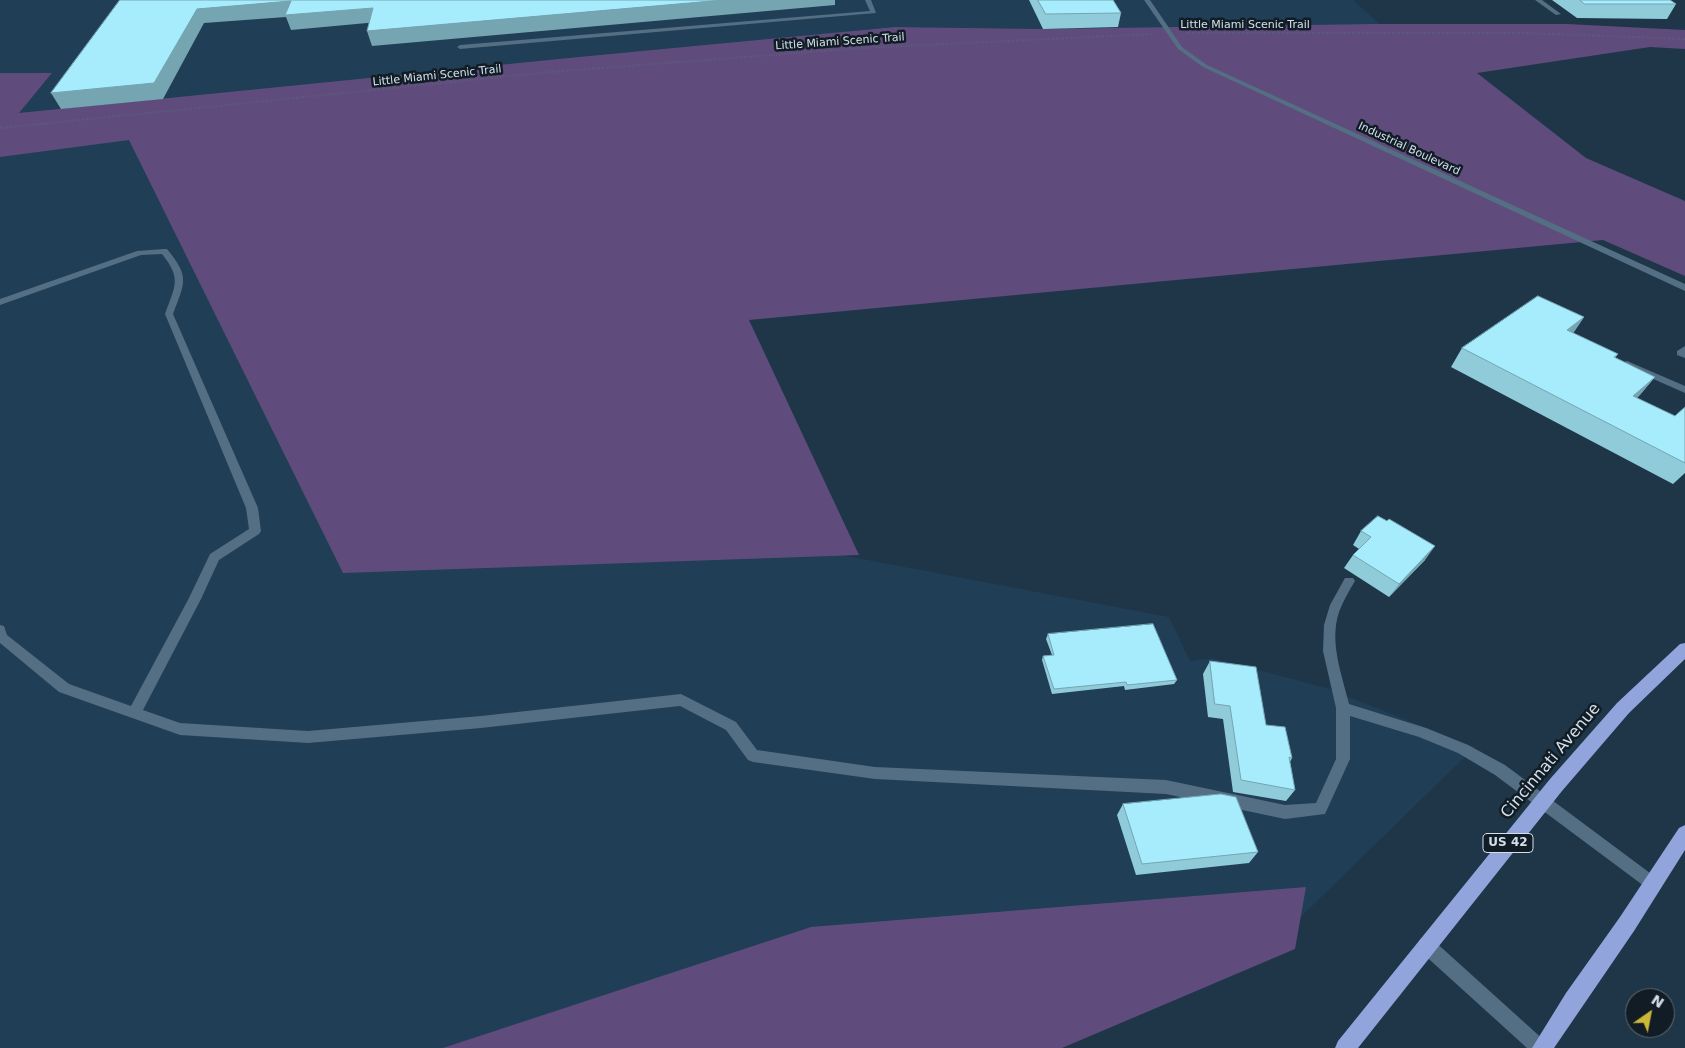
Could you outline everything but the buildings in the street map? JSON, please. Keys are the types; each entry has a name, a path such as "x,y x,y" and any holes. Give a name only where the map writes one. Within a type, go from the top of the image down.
{"highway":[{"name":"Cincinnati Avenue","path":"1345,1048 1542,802 1623,708 1685,649"},
{"path":"1541,1048 1627,924 1685,834"}],"street":[{"name":"Industrial Boulevard","path":"1147,0 1180,48 1213,70 1685,288"}],"lane":[{"path":"460,47 874,12 868,0"},
{"path":"1538,0 1558,14"},
{"path":"0,302 140,253 164,252 177,267 180,285 169,314 252,508 255,531 214,557 195,599 134,713"},
{"path":"1685,350 1680,353 1685,355"},
{"path":"1621,361 1685,390"},
{"path":"0,630 1,637 64,688 180,729 308,737 481,722 681,700 731,726 753,756 875,773 1166,787 1285,812 1320,809 1343,758 1344,708 1330,651 1329,631 1339,597 1349,581"},
{"path":"1344,708 1421,732 1463,749 1500,770 1653,884"},
{"path":"1426,945 1541,1048"}],"path":[{"name":"Little Miami Scenic Trail","path":"0,128 550,72 862,48 1170,33 1515,32 1685,39"}],"shaded area":[{"path":"0,0 1353,0 1381,25 1043,29 895,27 15,117 52,74 0,73"},
{"path":"1374,24 1567,24 1685,30 1685,49 1650,47 1477,73 1586,158 1685,201 1685,276 1603,240 749,320 859,555 343,573 129,140 0,157 0,73 52,73 19,113 895,27 1043,29"},
{"path":"190,122 614,512 1169,617 1190,661 1213,658 1326,688 1475,747 1269,948 951,1048 0,1048 0,140"},
{"path":"1306,887 1295,949 1062,1048 443,1048 811,927"}]}
